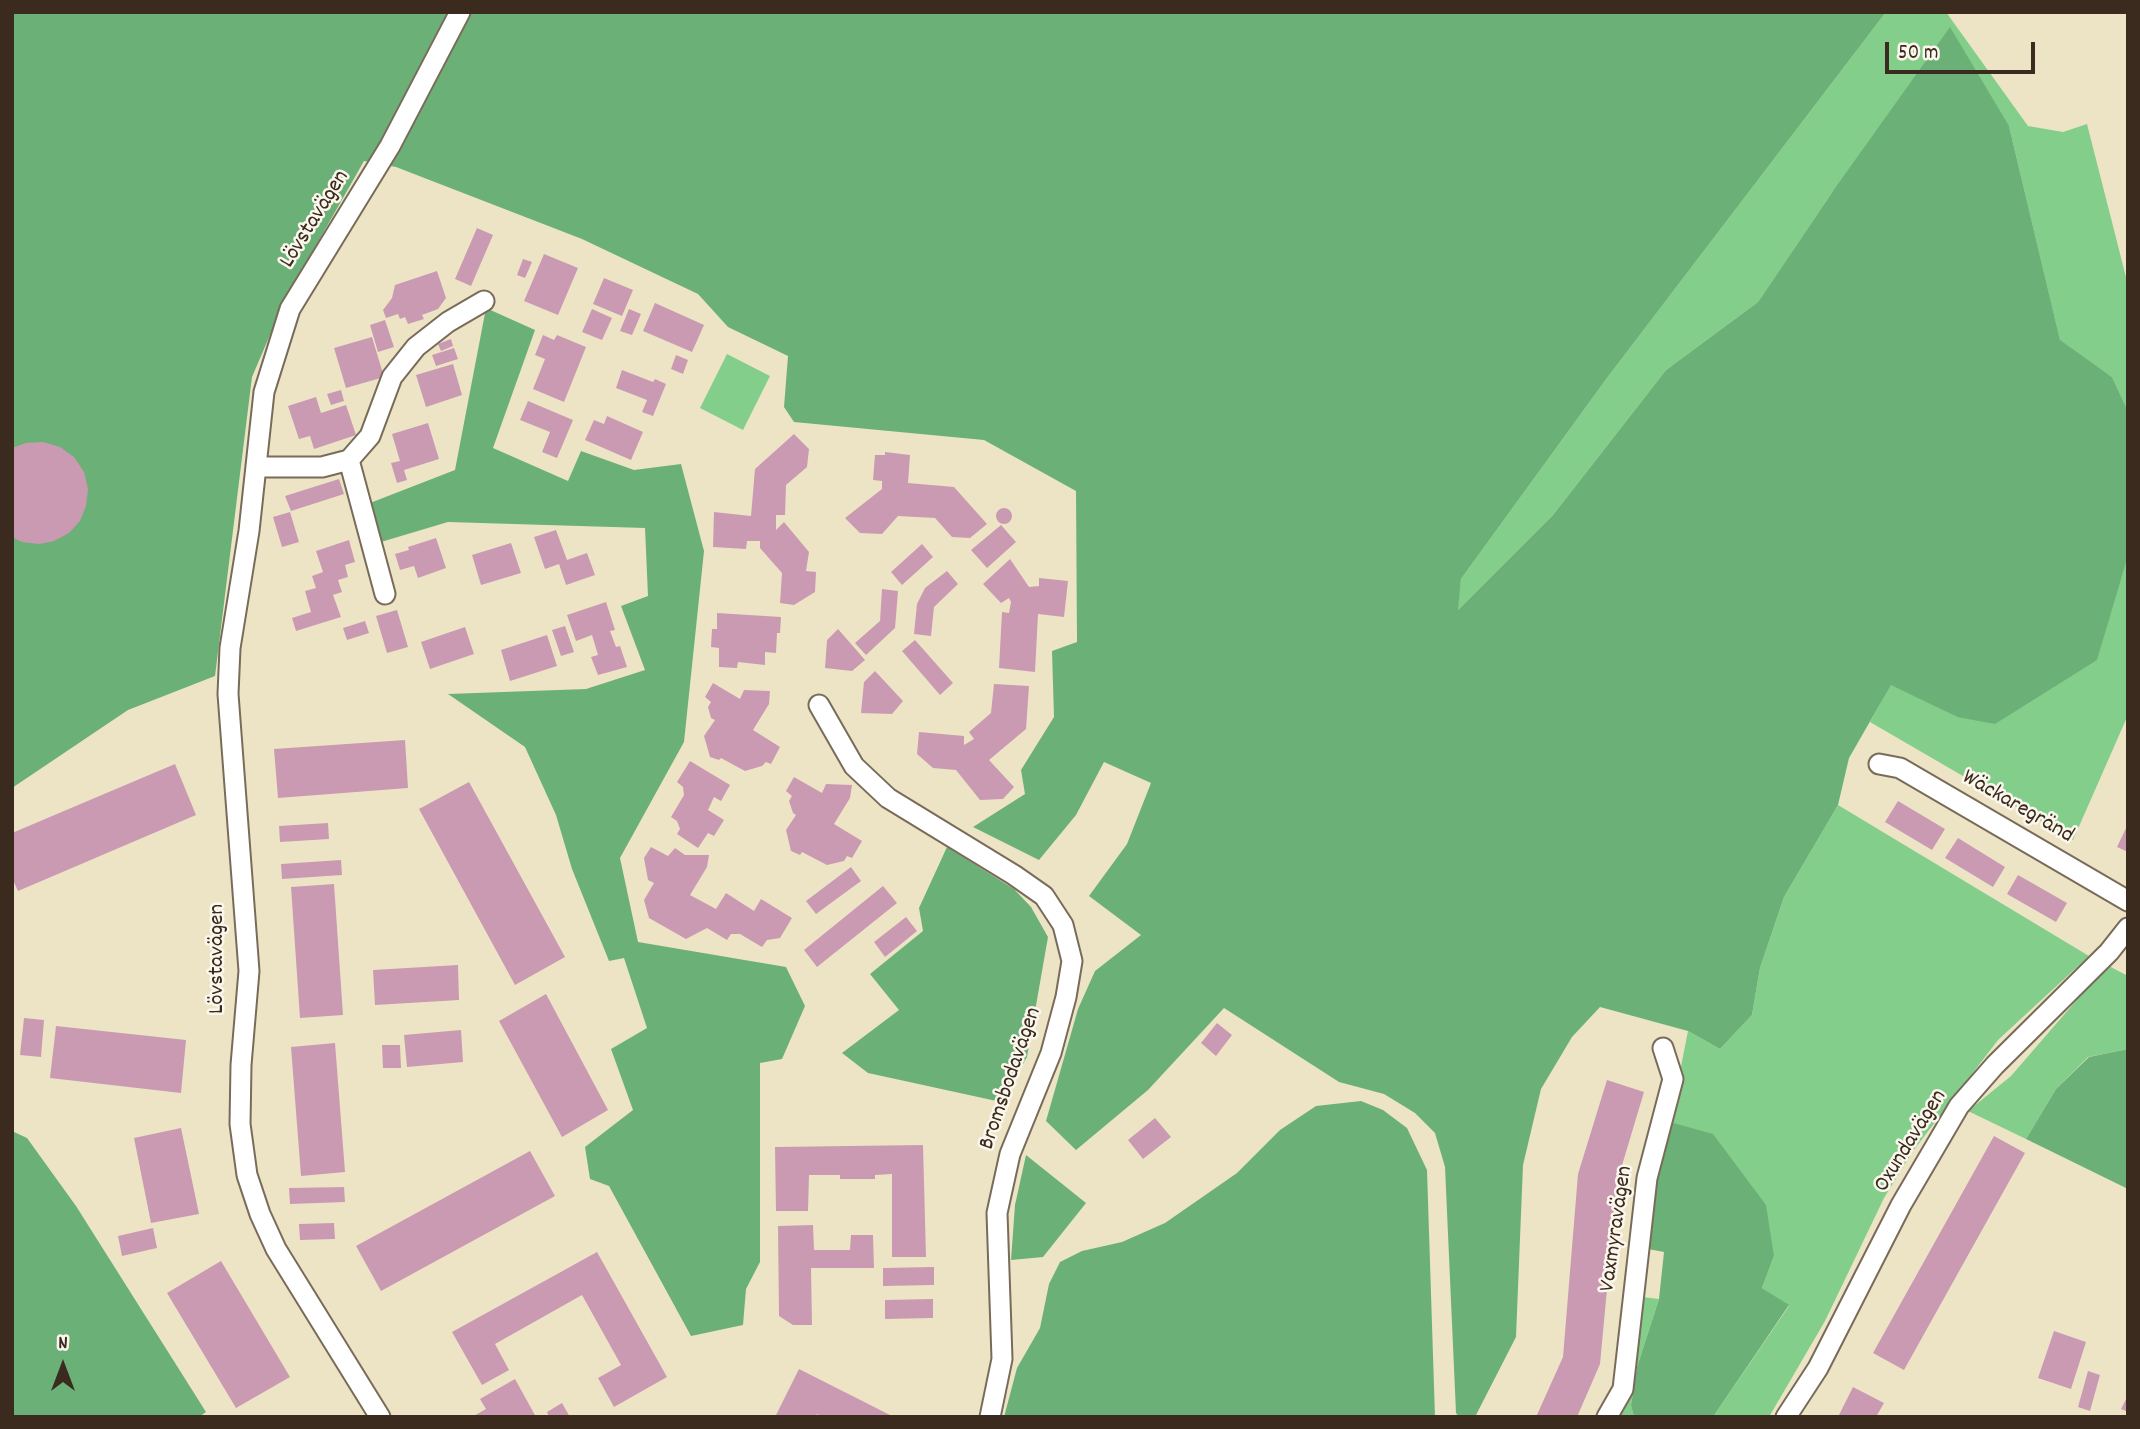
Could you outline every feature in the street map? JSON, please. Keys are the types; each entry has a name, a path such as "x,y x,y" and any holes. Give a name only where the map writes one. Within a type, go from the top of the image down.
{"street":[{"name":"Lövstavägen","path":"380,1417 276,1249 260,1214 247,1175 240,1124 241,1065 249,971 228,694 230,648 257,467 264,392 290,309 390,146 460,12"},
{"path":"257,467 322,467 349,460 370,436 392,377 415,347 448,322 484,301"},
{"path":"349,460 385,594"},
{"name":"Bromsbodavägen","path":"819,705 854,766 888,798 1014,874 1044,896 1063,925 1072,961 1051,1054 1010,1154 997,1213 1002,1359 990,1417"},
{"name":"Wäckaregränd","path":"1879,764 1899,768 2128,901"},
{"name":"Oxundavägen","path":"1786,1417 1818,1368 1901,1205 1959,1106 1994,1065 2109,952 2128,928"},
{"name":"Vaxmyravägen","path":"1607,1417 1623,1389 1647,1178 1673,1079 1663,1048"}],"green space":[{"path":"12,12 1886,12 1607,378 1461,579 1458,610 1553,515 1666,370 1758,302 1950,27 2009,126 2060,340 2112,377 2128,411 2128,556 2097,660 1995,724 1957,717 1891,685 1849,758 1838,805 1784,897 1760,968 1752,1015 1720,1049 1688,1031 1600,1007 1572,1037 1541,1089 1523,1165 1516,1337 1475,1417 1459,1417 1456,1413 1445,1167 1435,1133 1415,1113 1384,1094 1339,1082 1224,1008 1148,1090 1076,1150 1046,1121 1078,1009 1095,971 1141,935 1089,896 1127,844 1151,783 1104,762 1076,815 1039,860 973,827 1025,794 1021,770 1054,717 1052,651 1077,642 1076,491 984,440 794,422 784,407 788,356 728,327 698,294 582,239 396,167 364,161 285,300 252,377 215,676 128,710 12,788"},
{"path":"1886,12 1946,12 2028,126 2063,132 2087,124 2128,285 2128,411 2112,377 2060,341 2009,126 1833,191 1758,302 1666,370 1553,515 1457,611 1461,579 1607,378"},
{"path":"486,308 535,330 493,448 568,481 581,451 634,470 681,464 704,551 684,742 620,858 638,942 786,967 805,1006 782,1059 760,1063 760,1262 746,1289 743,1325 691,1336 609,1186 590,1179 585,1147 633,1110 611,1049 647,1028 624,958 609,961 572,869 556,815 525,747 448,694 586,689 645,670 621,606 648,596 645,528 448,522 381,542 370,503 455,470"},
{"path":"727,354 770,376 743,430 700,408"},
{"path":"2128,556 2128,715 2073,840 1870,722 1891,684 1957,717 2096,660"},
{"path":"1838,805 2089,956 1998,1040 1913,1151 1884,1198 1825,1321 1769,1417 1713,1417 1789,1306 1762,1288 1774,1256 1670,1122 1688,1031 1720,1049 1752,1015 1760,968 1784,897"},
{"path":"947,847 1014,889 1031,907 1048,937 1027,1057 1001,1102 868,1073 842,1053 899,1010 870,974 923,931 919,908"},
{"path":"2107,965 2128,976 2128,1049 2088,1057 2056,1089 2026,1139 1968,1111 2011,1076"},
{"path":"2128,1049 2128,1189 2026,1139 2056,1089 2089,1057"},
{"path":"1361,1101 1383,1110 1407,1128 1427,1170 1435,1417 1004,1417 1017,1368 1040,1328 1049,1284 1060,1262 1082,1251 1122,1242 1165,1223 1237,1173 1280,1130 1316,1106"},
{"path":"1670,1122 1713,1134 1766,1205 1774,1256 1762,1288 1789,1305 1713,1417 1634,1417 1631,1405 1637,1367 1659,1299 1664,1252 1648,1249 1657,1181"},
{"path":"12,1131 27,1138 76,1206 206,1412 199,1417 12,1417"},
{"path":"1026,1155 1086,1203 1043,1257 1011,1260 1015,1205"},
{"path":"1643,1297 1659,1299 1637,1367 1631,1405 1634,1417 1617,1417"}],"building":[{"path":"477,228 493,235 471,286 455,279"},
{"path":"544,254 578,268 558,315 524,301"},
{"path":"523,259 532,262 525,278 517,275"},
{"path":"437,271 446,298 438,309 422,315 424,319 408,324 405,317 400,319 398,314 386,318 383,310 392,298 395,285"},
{"path":"604,278 633,290 622,316 593,304"},
{"path":"655,303 704,325 692,352 643,331"},
{"path":"592,309 612,318 602,340 582,332"},
{"path":"629,309 641,314 632,335 620,331"},
{"path":"385,320 394,347 378,352 370,325"},
{"path":"543,335 554,340 557,335 586,347 564,402 533,389 545,359 535,355"},
{"path":"372,337 384,377 346,388 334,348"},
{"path":"451,339 453,346 441,351 438,344"},
{"path":"454,348 458,359 436,366 432,355"},
{"path":"676,355 688,360 683,374 671,369"},
{"path":"453,364 462,395 426,407 416,375"},
{"path":"622,370 666,384 653,416 642,412 647,400 616,388"},
{"path":"341,390 344,401 331,405 327,394"},
{"path":"316,397 321,413 346,405 356,435 314,449 310,436 299,439 288,406"},
{"path":"528,401 573,420 557,458 542,452 550,432 520,420"},
{"path":"607,416 643,432 631,460 585,440 594,420 604,424"},
{"path":"428,423 439,459 404,470 407,480 397,483 391,463 400,461 392,434"},
{"path":"794,434 809,449 807,467 786,485 785,515 776,515 776,530 784,522 809,552 806,571 816,572 815,592 794,605 780,603 782,573 760,548 760,541 747,541 746,549 713,547 714,512 751,516 755,469"},
{"path":"43,442 60,447 74,457 84,472 88,489 86,506 80,521 69,533 54,541 39,544 22,542 12,537 12,448 26,443"},
{"path":"885,452 910,455 908,483 954,487 987,524 970,538 952,537 935,518 898,516 882,534 860,533 845,518 882,489 882,481 873,480 875,455 885,455"},
{"path":"339,479 344,494 291,511 285,496"},
{"path":"1001,508 1007,508 1012,516 1010,522 1001,524 996,519 996,513"},
{"path":"290,512 299,542 282,547 273,517"},
{"path":"1001,525 1016,542 987,568 971,550"},
{"path":"556,530 567,560 587,553 595,575 566,585 559,564 545,569 534,537"},
{"path":"436,538 446,568 418,578 414,566 400,570 395,554"},
{"path":"349,540 355,562 345,565 348,577 338,580 342,592 333,595 341,617 296,631 292,618 311,612 305,591 316,588 312,576 323,572 316,551"},
{"path":"511,543 521,573 481,585 472,555"},
{"path":"922,544 933,557 902,585 891,572"},
{"path":"1010,559 1029,587 1039,586 1039,578 1068,581 1064,617 1038,614 1035,672 999,668 1002,612 1009,613 1011,602 1009,598 1001,603 983,584"},
{"path":"947,571 958,584 934,607 931,636 914,634 917,604 925,588"},
{"path":"882,589 898,591 895,628 866,655 855,643 880,621"},
{"path":"606,602 615,630 610,631 616,647 620,646 627,667 598,675 591,657 598,655 592,635 576,641 567,615"},
{"path":"397,610 408,647 387,653 376,616"},
{"path":"717,613 781,617 776,653 765,652 765,665 738,662 737,668 719,667 719,648 711,647 712,629 717,629"},
{"path":"365,621 369,633 347,640 343,628"},
{"path":"565,626 574,652 561,656 552,630"},
{"path":"465,627 474,654 430,669 421,642"},
{"path":"838,629 865,660 852,671 825,668 827,640"},
{"path":"547,635 557,666 510,681 501,650"},
{"path":"915,640 953,683 940,695 902,651"},
{"path":"875,671 903,701 892,714 861,713 864,682"},
{"path":"713,683 740,699 744,690 770,691 769,704 753,730 780,747 771,764 766,762 762,766 745,771 721,758 719,760 710,757 704,736 715,720 711,718 708,707 711,702 705,697"},
{"path":"994,684 1029,686 1026,729 989,760 1014,787 1003,799 980,800 956,770 933,768 917,754 919,732 964,736 964,745 974,739 969,732 991,713"},
{"path":"405,740 408,788 278,798 274,749"},
{"path":"690,761 730,785 721,801 714,797 708,810 724,820 714,836 708,833 698,848 677,834 680,829 677,821 671,817 684,795 683,787 677,782"},
{"path":"175,764 196,815 18,891 12,878 12,833"},
{"path":"794,777 822,793 826,784 852,785 850,798 834,824 862,841 852,858 847,856 844,861 827,865 802,852 800,855 791,851 786,830 796,815 789,801 792,796 786,791"},
{"path":"469,782 565,957 515,985 419,809"},
{"path":"1898,801 1945,829 1932,850 1885,822"},
{"path":"328,823 329,839 280,842 279,826"},
{"path":"2128,824 2128,852 2117,847"},
{"path":"1958,838 2005,867 1993,887 1945,858"},
{"path":"651,847 668,856 675,848 685,855 709,855 707,867 690,895 716,909 726,893 754,911 761,899 792,918 780,938 767,940 762,947 740,934 731,934 727,940 707,928 686,939 649,918 644,900 654,883 648,880 644,858"},
{"path":"341,860 342,875 282,879 281,864"},
{"path":"851,867 861,881 816,914 806,901"},
{"path":"2018,875 2067,903 2056,922 2007,894"},
{"path":"334,884 343,1015 300,1018 291,887"},
{"path":"883,886 897,903 817,967 804,950"},
{"path":"906,917 917,931 885,957 874,942"},
{"path":"458,965 459,1000 375,1005 373,970"},
{"path":"546,994 608,1110 562,1137 499,1021"},
{"path":"24,1018 44,1020 41,1057 20,1055"},
{"path":"1217,1023 1232,1035 1216,1056 1201,1043"},
{"path":"56,1026 186,1040 181,1093 50,1078"},
{"path":"461,1030 463,1062 407,1067 404,1035"},
{"path":"335,1043 345,1172 301,1176 291,1047"},
{"path":"382,1045 400,1045 401,1068 383,1068"},
{"path":"1607,1080 1644,1092 1617,1182 1600,1364 1577,1417 1536,1417 1563,1357 1578,1174"},
{"path":"1155,1118 1171,1137 1143,1159 1128,1140"},
{"path":"181,1128 199,1214 151,1223 134,1138"},
{"path":"1994,1136 2025,1153 1904,1370 1873,1353"},
{"path":"923,1145 926,1257 892,1257 892,1174 875,1175 875,1179 840,1179 840,1175 809,1175 808,1211 776,1211 775,1147"},
{"path":"530,1151 555,1196 381,1291 356,1246"},
{"path":"344,1187 345,1202 290,1204 289,1188"},
{"path":"334,1223 335,1239 300,1240 299,1224"},
{"path":"813,1225 814,1250 850,1250 851,1235 873,1235 874,1268 811,1268 812,1325 793,1325 779,1316 778,1226"},
{"path":"153,1228 157,1248 122,1256 118,1236"},
{"path":"597,1252 667,1377 614,1407 598,1378 621,1365 582,1295 495,1344 509,1370 482,1385 452,1332"},
{"path":"221,1261 290,1377 236,1408 167,1293"},
{"path":"934,1267 934,1285 883,1286 883,1268"},
{"path":"933,1299 933,1318 885,1319 885,1300"},
{"path":"2054,1331 2086,1342 2071,1389 2038,1378"},
{"path":"799,1369 894,1417 822,1417 817,1414 816,1417 775,1417"},
{"path":"2088,1371 2100,1375 2090,1411 2078,1407"},
{"path":"515,1379 536,1417 472,1417 486,1409 480,1399"},
{"path":"1853,1387 1884,1403 1876,1417 1838,1417"},
{"path":"2128,1395 2128,1412 2121,1409"},
{"path":"562,1403 570,1417 549,1417 547,1412"}]}
